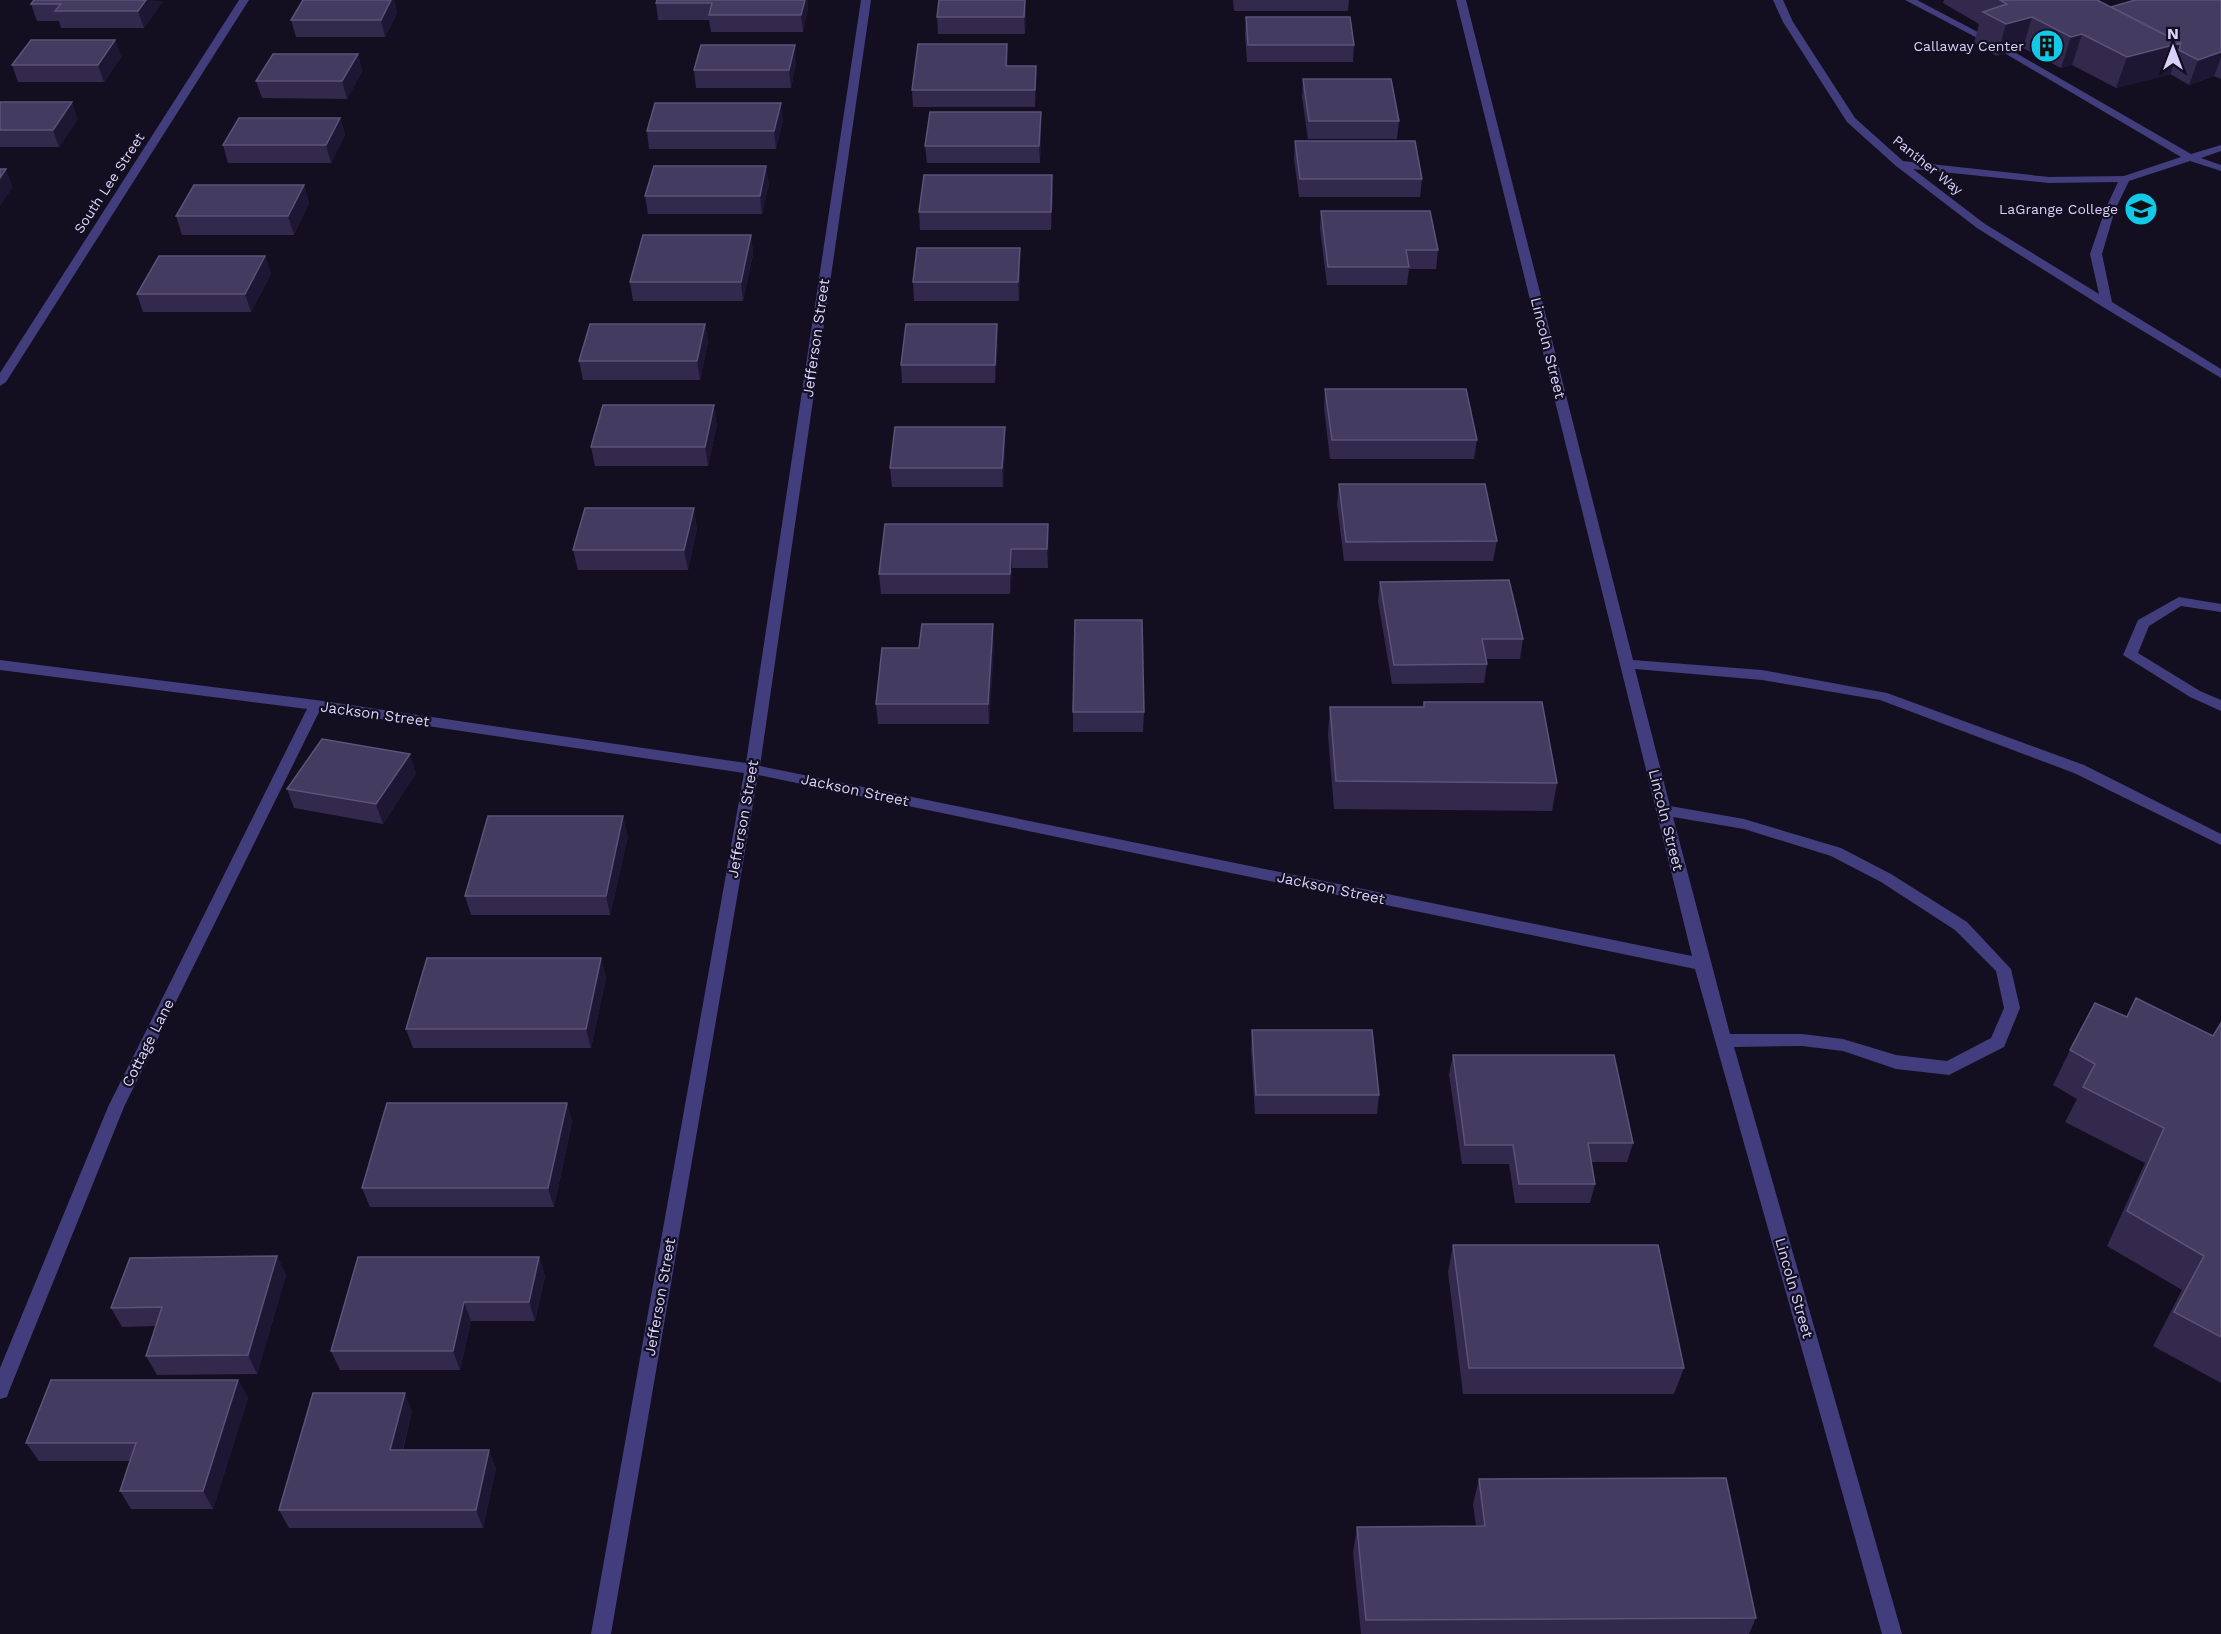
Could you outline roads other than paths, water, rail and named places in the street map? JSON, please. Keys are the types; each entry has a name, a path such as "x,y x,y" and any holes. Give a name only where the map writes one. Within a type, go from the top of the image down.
{"street":[{"name":"South Lee Street","path":"0,382 244,0"},
{"name":"Jefferson Street","path":"601,1634 752,769 866,0"},
{"name":"Lincoln Street","path":"1461,0 1702,964 1892,1634"},
{"name":"Panther Way","path":"1778,0 1788,22 1851,120 1900,164 1981,226 2221,374"},
{"path":"1910,0 1986,39"},
{"path":"2009,52 2190,158 2221,168"},
{"path":"1900,164 2049,180 2125,179 2221,148"},
{"path":"2107,305 2096,254 2110,210 2125,179"},
{"path":"2221,608 2179,601 2144,623 2130,655 2194,694 2221,706"},
{"name":"Jackson Street","path":"0,664 316,705 752,769 1702,964"},
{"path":"1627,664 1762,675 1882,696 2079,769 2221,840"},
{"name":"Cottage Lane","path":"0,1391 116,1107 316,705"},
{"path":"1664,810 1744,824 1836,852 1886,878 1961,926 2003,969 2012,1008 1998,1042 1949,1068 1896,1062 1843,1045 1812,1041 1724,1041"}],"place":[{"name":"Callaway Center","path":"2047,46"},
{"name":"LaGrange College","path":"2141,209"}]}
